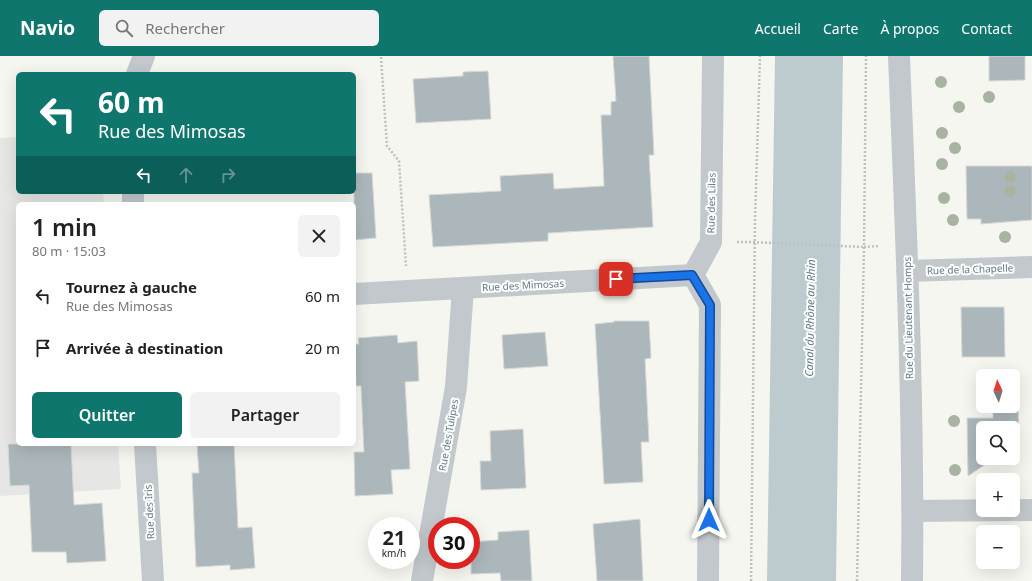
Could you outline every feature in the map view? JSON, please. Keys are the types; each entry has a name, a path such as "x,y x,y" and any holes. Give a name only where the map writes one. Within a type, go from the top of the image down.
{"street":[{"path":"139,72 144,56"},
{"name":"Rue des Lilas","path":"692,275 711,242 713,56"},
{"name":"Rue du Lieutenant Homps","path":"899,56 907,271 913,511 912,581"},
{"name":"Rue de la Chapelle","path":"907,271 1032,267"},
{"path":"692,275 710,305 708,581"},
{"name":"Rue des Mimosas","path":"356,294 692,275"},
{"name":"Rue des Tulipes","path":"422,581 456,387 463,288"},
{"name":"Rue des Iris","path":"145,446 153,581"},
{"path":"913,511 1032,510"}],"path":[{"path":"751,581 755,220 760,56"},
{"path":"857,581 864,247 866,56"},
{"path":"381,58 387,146 399,161 408,291"},
{"path":"749,242 864,247"}],"shaded area":[{"path":"16,137 16,194 103,194 104,202 16,202 16,446 118,446 121,489 0,496 0,138"}],"water":[{"name":"Canal du Rhône au Rhin","path":"775,56 843,56 836,581 767,581"}],"building":[{"path":"613,56 649,56 654,155 649,155 653,227 548,233 548,241 433,247 429,195 501,191 500,176 553,173 554,189 604,186 601,115 611,115 611,102 616,101"},
{"path":"989,56 1025,56 1025,80 989,81"},
{"path":"488,71 491,119 416,123 413,79 463,76 463,72"},
{"path":"966,166 1032,166 1032,220 981,224 981,219 967,219"},
{"path":"356,173 372,173 376,238 356,240 356,202 354,202 354,194 356,194"},
{"path":"961,307 1004,307 1005,357 962,357"},
{"path":"614,321 649,321 651,358 645,359 649,442 641,442 643,482 604,484 595,324"},
{"path":"545,332 548,366 504,369 502,335"},
{"path":"397,335 398,343 417,341 419,381 405,382 410,469 391,470 393,494 355,496 354,452 364,452 361,386 356,386 356,344 359,344 358,338"},
{"path":"993,413 1018,413 1019,421 976,421 976,465 984,465 968,476 967,418 993,418"},
{"path":"523,429 526,488 481,490 480,461 491,461 490,431"},
{"path":"8,444 16,444 16,446 71,446 74,505 102,503 106,561 67,563 66,552 32,552 29,485 10,486"},
{"path":"197,446 234,446 238,528 252,527 255,568 230,570 230,565 196,567 192,473 199,473"},
{"path":"640,519 643,581 597,581 593,524"},
{"path":"529,530 532,581 501,581 500,573 471,574 471,569 480,569 480,541 498,540 498,532"}],"route":[{"path":"616,279 692,275 710,305 709,520"}]}
